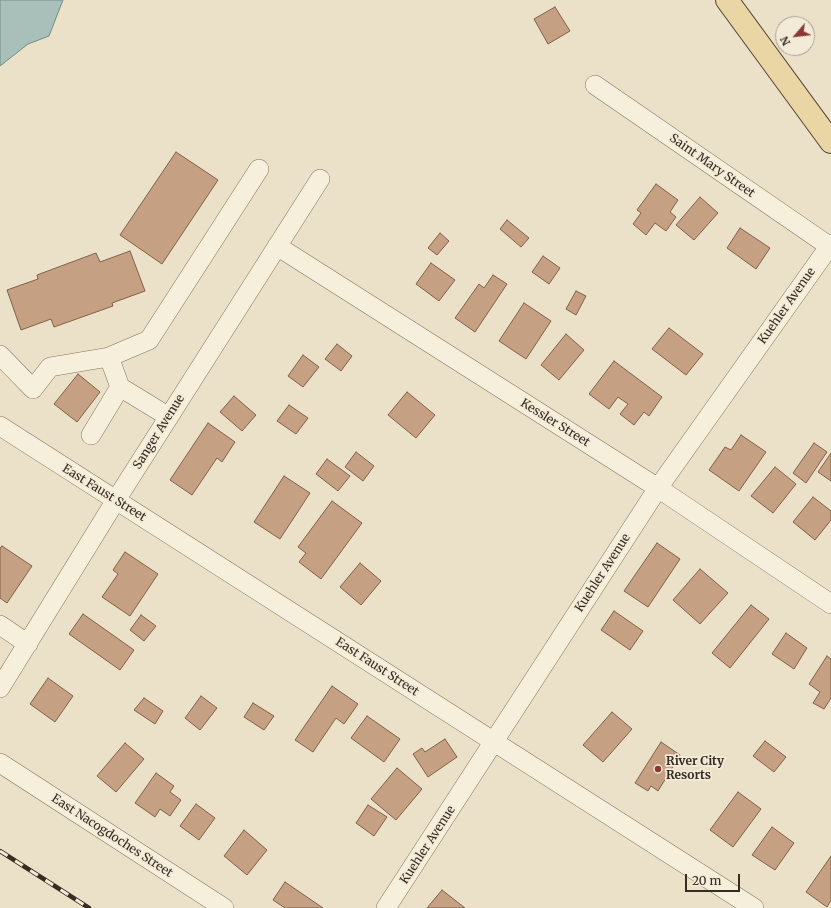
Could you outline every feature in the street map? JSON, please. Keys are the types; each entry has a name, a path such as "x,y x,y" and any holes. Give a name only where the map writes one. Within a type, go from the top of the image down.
{"main road":[{"path":"727,0 831,142"}],"street":[{"name":"Saint Mary Street","path":"595,85 830,245"},
{"path":"0,355 33,389 50,367 109,357 149,340 259,169"},
{"name":"Sanger Avenue","path":"0,688 116,500 320,179"},
{"name":"Kuehler Avenue","path":"386,908 658,488 830,245"},
{"name":"Kessler Street","path":"277,246 658,488 831,604"},
{"path":"109,357 120,387 169,417"},
{"path":"91,435 120,387"},
{"name":"East Faust Street","path":"0,426 754,908"},
{"path":"0,625 28,644"},
{"name":"East Nacogdoches Street","path":"0,763 224,908"}],"water":[{"path":"0,0 63,0 49,36 28,44 0,66"}],"building":[{"path":"555,7 570,31 548,44 534,19"},
{"path":"176,152 218,180 162,264 120,235"},
{"path":"656,184 678,200 670,212 676,217 666,231 655,223 646,235 633,224 641,213 637,210"},
{"path":"700,197 718,213 694,240 676,225"},
{"path":"507,220 529,238 521,247 500,229"},
{"path":"740,228 770,248 756,269 727,248"},
{"path":"440,233 449,241 437,255 428,248"},
{"path":"130,251 145,291 112,303 113,306 54,327 51,319 21,330 7,290 38,279 37,275 96,253 100,262"},
{"path":"543,256 560,268 549,284 532,272"},
{"path":"431,263 455,280 439,301 416,284"},
{"path":"493,275 507,284 475,332 455,318 479,284 484,288"},
{"path":"576,291 586,296 576,315 566,309"},
{"path":"524,303 551,321 526,359 499,341"},
{"path":"669,328 703,354 686,375 652,349"},
{"path":"566,334 584,350 559,380 541,365"},
{"path":"337,344 352,356 341,371 325,359"},
{"path":"303,355 319,367 303,387 288,376"},
{"path":"614,361 662,397 649,416 644,412 634,425 620,414 628,404 618,397 609,409 589,394"},
{"path":"78,374 100,392 77,422 54,404"},
{"path":"407,392 435,415 416,438 388,415"},
{"path":"234,396 256,415 242,431 220,412"},
{"path":"289,405 308,418 296,434 277,421"},
{"path":"208,423 235,442 222,462 217,458 192,495 170,480"},
{"path":"741,435 766,452 739,491 709,470 725,447 731,450"},
{"path":"814,443 827,452 806,483 793,473"},
{"path":"356,452 374,466 363,481 345,467"},
{"path":"831,453 831,481 818,472"},
{"path":"327,459 350,476 338,491 316,474"},
{"path":"775,467 796,484 773,513 751,496"},
{"path":"284,476 310,493 280,539 254,522"},
{"path":"813,497 831,511 831,520 815,540 793,522"},
{"path":"332,501 362,523 321,579 299,562 306,553 298,547"},
{"path":"657,543 680,559 648,607 624,591"},
{"path":"2,546 32,566 7,603 0,598 0,548"},
{"path":"125,552 158,574 130,616 102,597 118,574 113,570"},
{"path":"360,563 381,581 361,605 340,587"},
{"path":"700,569 728,593 700,624 673,600"},
{"path":"751,605 769,619 730,668 712,653"},
{"path":"614,611 643,631 630,650 601,630"},
{"path":"83,614 134,650 120,670 69,634"},
{"path":"141,615 156,626 144,641 130,630"},
{"path":"786,633 807,648 794,669 772,654"},
{"path":"827,656 831,659 831,698 824,709 813,703 820,692 809,684"},
{"path":"48,678 73,696 55,722 30,704"},
{"path":"332,686 358,704 344,724 336,718 313,752 295,740"},
{"path":"201,696 217,708 200,730 185,718"},
{"path":"144,698 163,711 155,724 134,710"},
{"path":"253,703 274,716 264,730 244,717"},
{"path":"612,712 632,729 603,762 583,745"},
{"path":"367,716 400,739 384,762 351,738"},
{"path":"445,739 457,757 428,777 413,754 422,748 425,752"},
{"path":"765,741 786,757 774,772 753,756"},
{"name":"River City Resorts","path":"661,742 680,755 658,791 651,786 648,791 635,783"},
{"path":"125,743 144,759 116,792 97,776"},
{"path":"397,768 422,789 396,820 371,799"},
{"path":"156,773 174,786 170,792 181,800 170,816 160,809 155,817 135,803"},
{"path":"738,792 761,809 733,847 710,830"},
{"path":"196,804 215,818 199,840 180,826"},
{"path":"368,805 387,817 374,836 356,823"},
{"path":"772,827 794,843 775,870 752,855"},
{"path":"244,830 267,850 247,875 224,856"},
{"path":"831,856 831,900 827,907 806,892"},
{"path":"285,882 323,908 285,908 273,900"},
{"path":"442,890 465,908 427,908"}],"railway":[{"path":"0,851 89,908"}],"place":[{"name":"River City Resorts","path":"658,769"}]}
